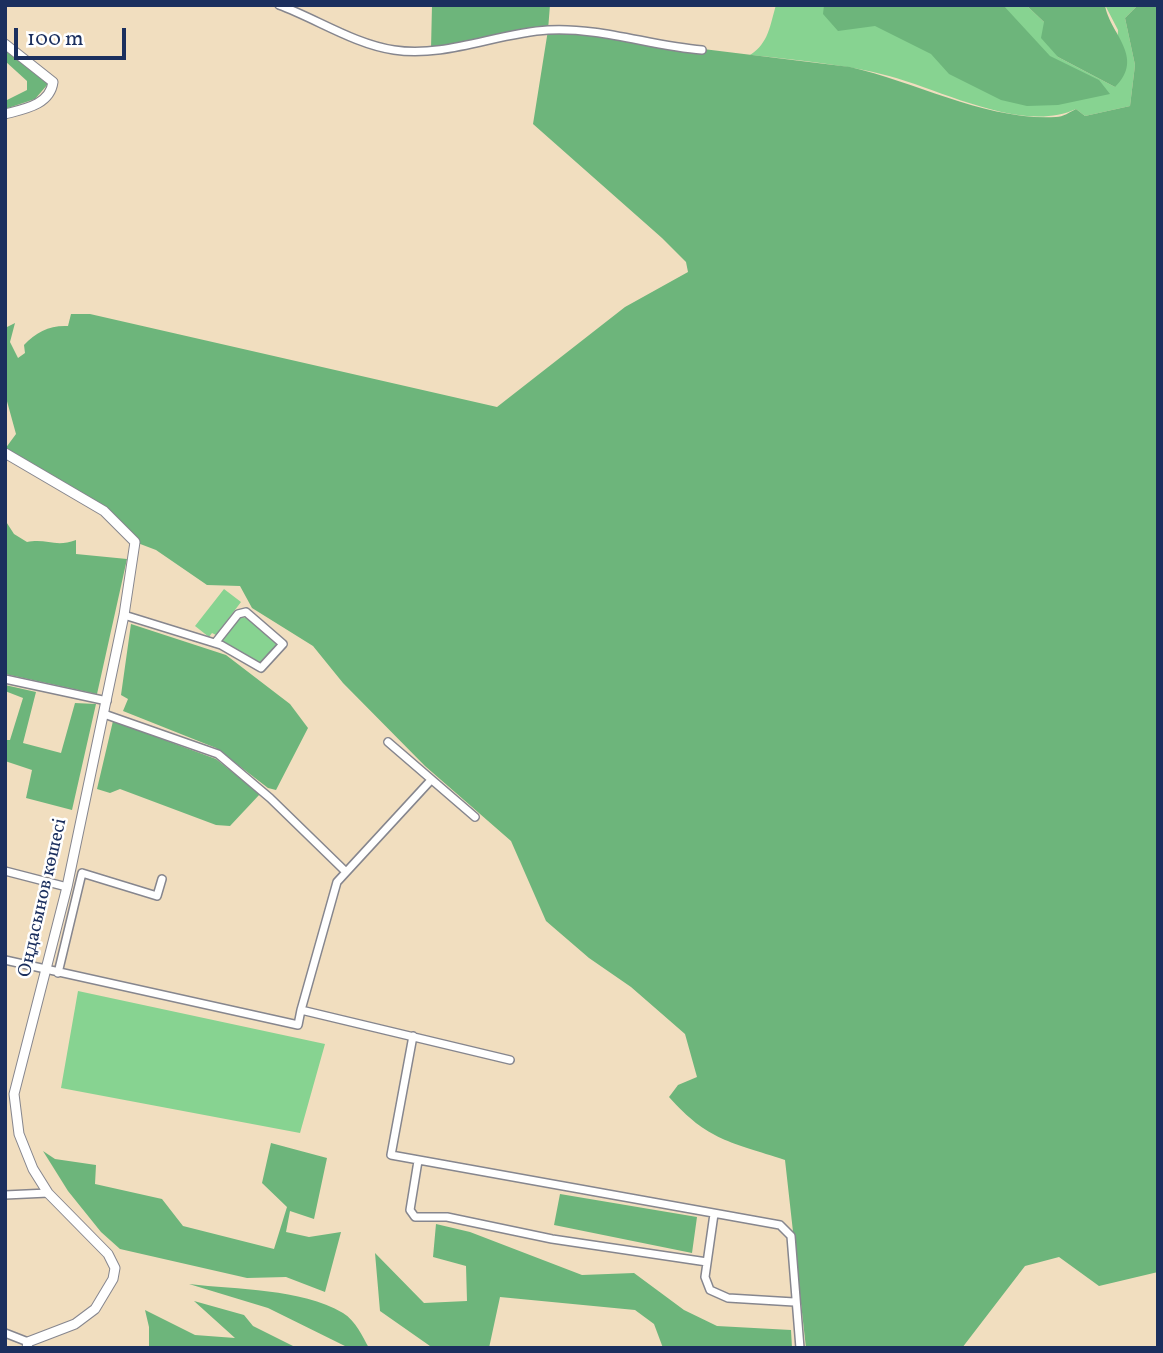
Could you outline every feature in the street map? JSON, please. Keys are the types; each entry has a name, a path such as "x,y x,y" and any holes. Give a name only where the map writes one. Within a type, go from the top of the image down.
{"street":[{"path":"279,5 339,32 395,50 422,51 548,30 582,31 702,50"},
{"path":"5,44 53,82 52,90 41,101 5,114"},
{"name":"Оңдасынов көшесі","path":"5,453 104,511 135,542 124,615 67,887 10,1093 19,1133 33,1169 48,1193 108,1254 114,1268 113,1279 95,1309 75,1324 27,1345 5,1333"},
{"path":"124,615 215,643 261,668 283,644 246,612 239,614 215,643"},
{"path":"5,679 107,701"},
{"path":"104,714 218,754 270,798 345,871"},
{"path":"388,742 475,817"},
{"path":"5,960 298,1024 337,882 431,780"},
{"path":"5,871 67,887"},
{"path":"58,972 82,873 157,896 162,879"},
{"path":"301,1010 510,1059"},
{"path":"413,1037 391,1156 780,1225 788,1230 792,1244 794,1302 800,1348"},
{"path":"418,1161 410,1210 415,1217 447,1217 552,1239 707,1262"},
{"path":"5,1195 48,1193"},
{"path":"714,1214 705,1277 710,1290 717,1295 794,1302"}],"green space":[{"path":"432,5 550,5 548,30 431,49"},
{"path":"776,5 1026,5 1044,22 1058,57 1115,87 1118,30 1105,5 1138,5 1125,18 1135,65 1130,106 1085,116 1076,109 1055,115 1008,113 872,72 750,55 765,39"},
{"path":"824,5 1003,5 1050,56 1099,80 1110,94 1058,105 1027,106 1001,100 949,74 931,54 875,26 838,31 823,14"},
{"path":"1026,5 1105,5 1127,55 1124,76 1115,87 1058,57 1041,38 1044,22"},
{"path":"1138,5 1158,5 1158,1272 1099,1286 1059,1257 1025,1266 962,1348 806,1348 785,1160 735,1144 709,1132 669,1097 678,1085 697,1077 685,1034 631,987 589,958 546,921 511,841 425,766 343,683 313,646 252,608 240,586 207,585 156,550 135,542 104,511 5,449 16,434 5,394 5,328 15,323 10,342 18,358 25,353 24,345 33,336 49,328 68,326 71,314 90,314 497,407 625,307 688,272 686,262 662,238 533,124 548,30 850,67 1004,113 1056,117 1076,109 1085,116 1130,106 1135,65 1125,18"},
{"path":"5,50 48,84 35,99 5,109 5,101 27,90 27,81 5,61"},
{"path":"5,520 14,534 27,542 62,543 76,540 76,554 127,559 97,694 5,674"},
{"path":"224,589 241,602 216,635 212,633 209,637 195,626"},
{"path":"239,617 248,618 278,643 259,664 222,641"},
{"path":"131,624 226,655 290,704 308,728 276,790 268,788 216,748 123,711 128,699 121,695"},
{"path":"5,685 36,692 23,743 61,753 75,703 96,704 72,810 26,798 32,770 5,761 5,740 10,740 23,698 5,691"},
{"path":"113,721 216,759 260,794 230,826 216,825 120,789 110,793 97,789"},
{"path":"78,991 325,1044 300,1133 61,1088"},
{"path":"271,1143 327,1158 314,1219 290,1211 286,1232 309,1237 341,1232 325,1292 286,1277 247,1278 120,1249 101,1232 68,1191 43,1151 55,1159 96,1165 95,1184 162,1199 183,1226 274,1249 287,1207 262,1183"},
{"path":"560,1194 697,1217 692,1253 554,1225"},
{"path":"436,1224 470,1232 582,1275 634,1273 684,1310 717,1326 791,1330 792,1348 663,1348 654,1324 635,1310 500,1297 489,1348 428,1348 430,1346 380,1311 375,1253 424,1303 467,1301 466,1266 433,1257"},
{"path":"189,1284 288,1294 326,1305 352,1320 369,1348 349,1348 268,1308"},
{"path":"194,1301 244,1315 253,1326 297,1348 149,1348 149,1327 145,1310 195,1335 235,1338"}]}
